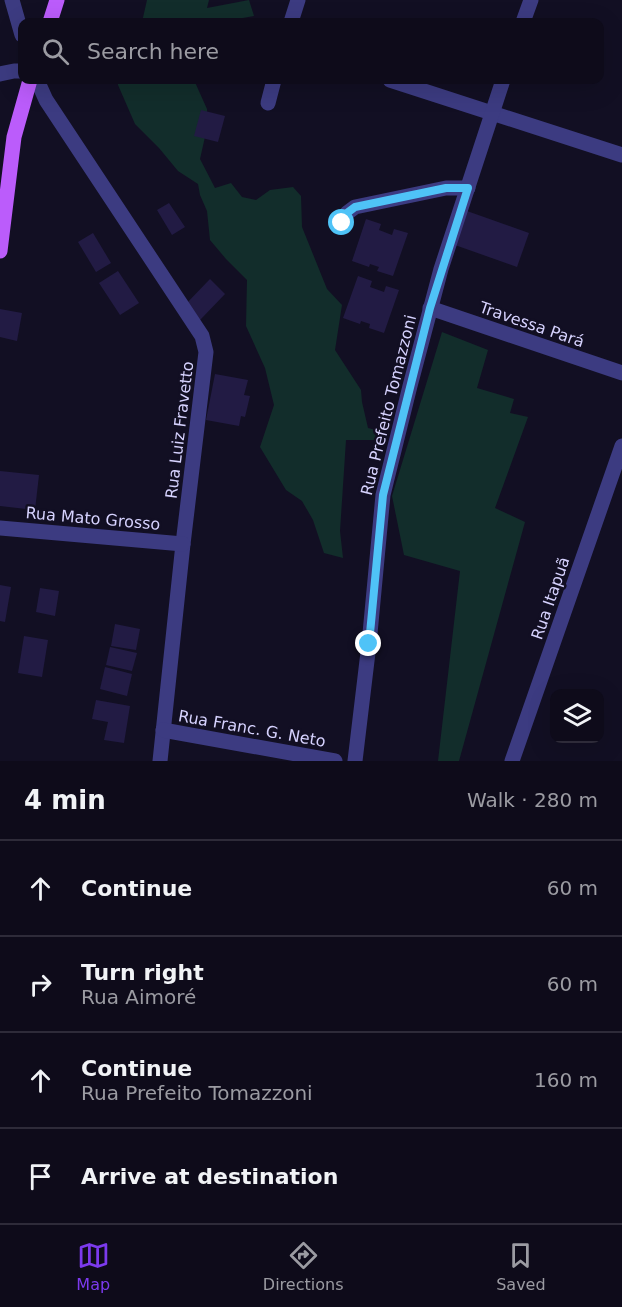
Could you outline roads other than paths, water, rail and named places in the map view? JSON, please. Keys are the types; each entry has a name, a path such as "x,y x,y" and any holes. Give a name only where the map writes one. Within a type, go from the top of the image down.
{"main road":[{"path":"51,18 57,0"},
{"path":"0,251 14,137 28,84"}],"street":[{"path":"12,0 18,21"},
{"path":"292,18 298,0"},
{"path":"524,18 531,0"},
{"path":"0,74 18,71"},
{"name":"Rua Luiz Fravetto","path":"39,84 46,100 202,336 206,352 160,761"},
{"path":"268,103 273,84"},
{"path":"403,84 622,155"},
{"name":"Rua Prefeito Tomazzoni","path":"355,761 383,495 430,308 502,84"},
{"path":"342,223 347,213 355,207 446,188 468,188"},
{"name":"Travessa Pará","path":"430,308 622,373"},
{"name":"Rua Itapuã","path":"512,761 622,448"},
{"name":"Rua Mato Grosso","path":"0,528 183,544"},
{"name":"Rua Franc. G. Neto","path":"163,730 335,761"}]}
